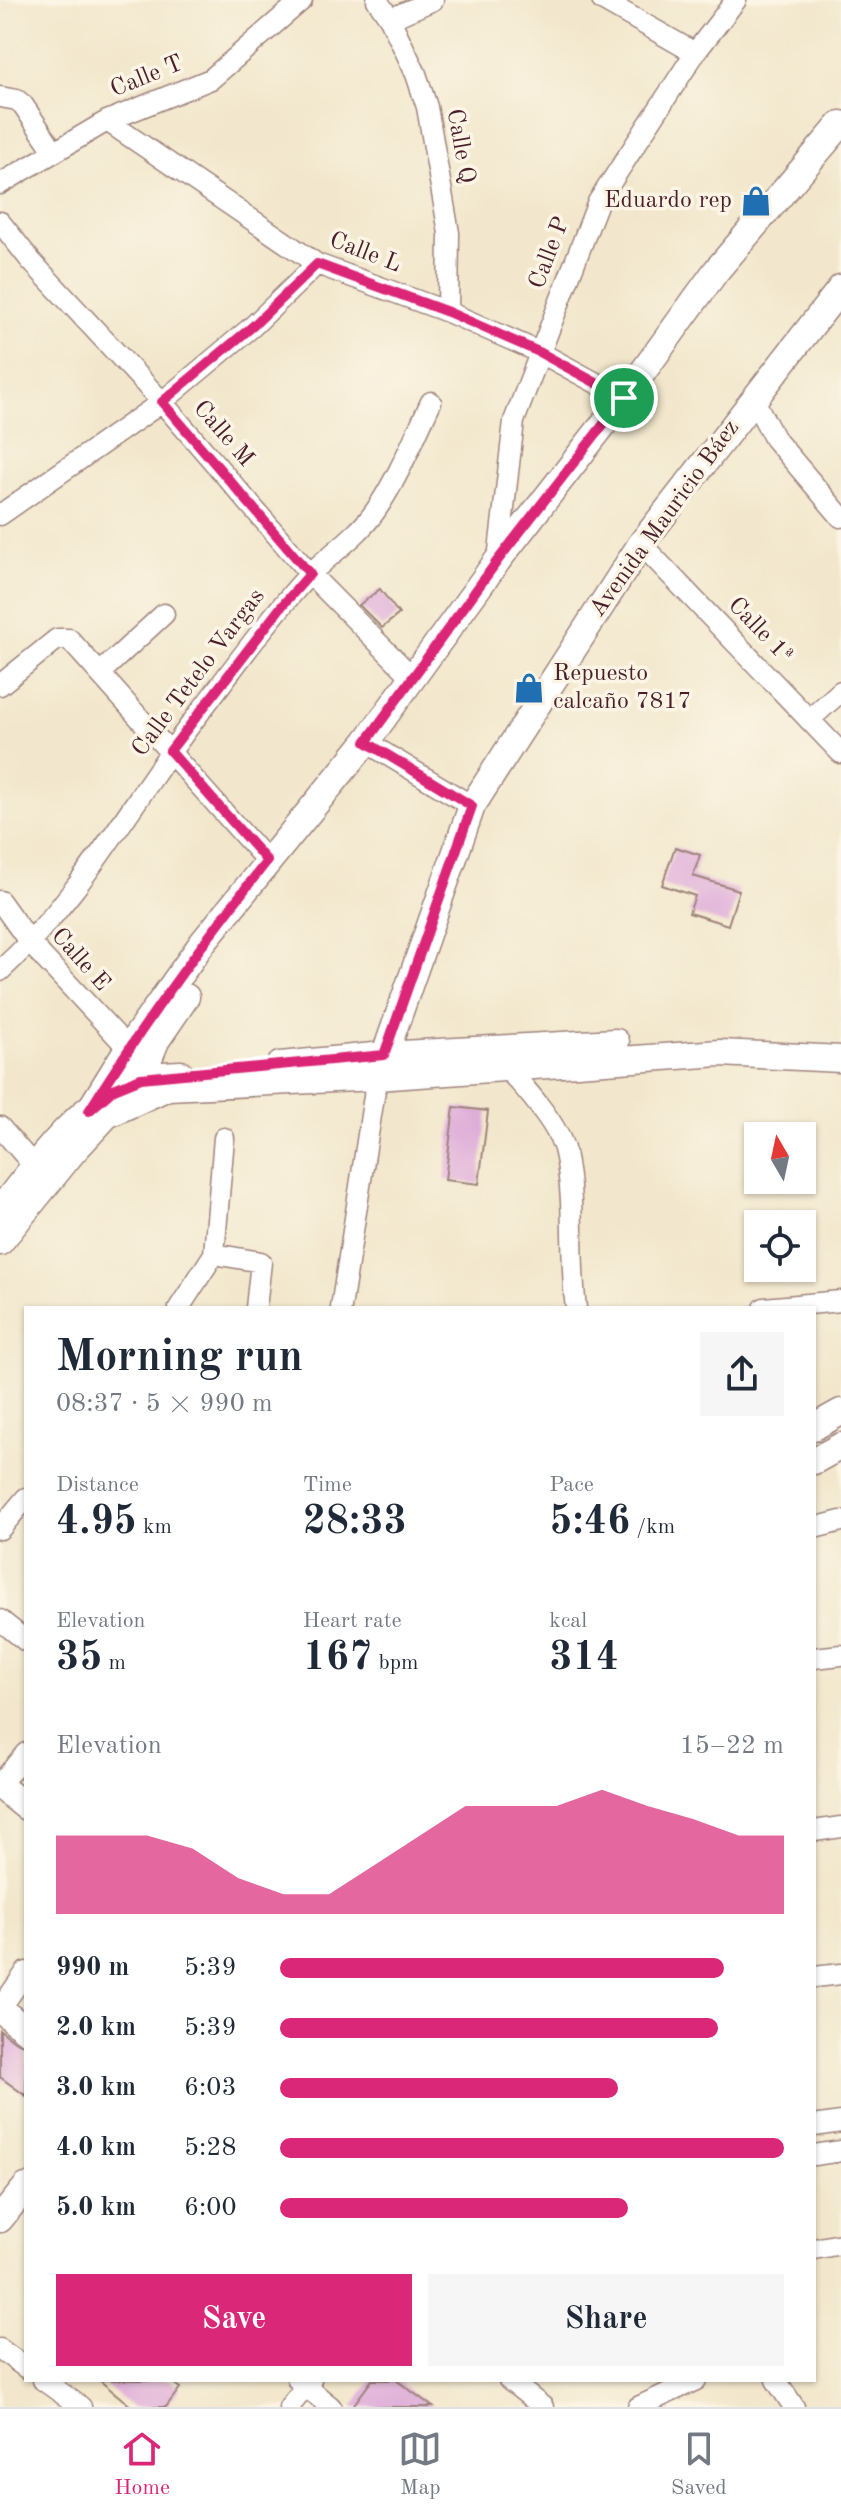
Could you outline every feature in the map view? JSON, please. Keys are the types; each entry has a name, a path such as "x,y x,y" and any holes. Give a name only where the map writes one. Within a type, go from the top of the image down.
{"main road":[{"path":"89,1111 128,1048 203,942 366,742 498,560 624,398 716,271 841,124"},
{"name":"Avenida Mauricio Báez","path":"380,1066 472,806 641,544 841,288"},
{"path":"141,1078 156,1041 220,946 267,861"},
{"path":"0,1242 107,1115 168,1087 706,1037 841,1042"},
{"path":"0,1210 67,1130 114,1089 141,1078 380,1066 506,1068 720,1053 841,1059"},
{"path":"816,1426 841,1412"},
{"path":"816,1460 841,1446"},
{"path":"0,1785 24,1805"},
{"path":"0,2009 24,2028"},
{"path":"0,2219 24,2189"}],"street":[{"name":"Calle T","path":"0,184 107,121 211,79 302,0"},
{"name":"Calle Q","path":"377,0 390,19 416,74 427,107 449,233 448,312"},
{"path":"390,19 433,0"},
{"path":"602,0 695,53"},
{"name":"Calle P","path":"498,560 514,421 598,202 695,53 736,0"},
{"path":"0,97 17,100 23,105 54,151"},
{"name":"Calle L","path":"107,121 317,264 448,312 539,352 624,398"},
{"name":"Calle M","path":"0,222 31,261 162,402 310,574 412,677"},
{"path":"0,515 162,402 253,326 317,264"},
{"path":"753,398 774,438 841,517"},
{"name":"Calle Tetelo Vargas","path":"0,971 30,943 87,876 170,751 281,607 310,574 361,530 378,508 431,402"},
{"name":"Calle 1ª","path":"641,544 841,753"},
{"path":"100,673 164,614"},
{"path":"0,685 57,639 69,639 267,861"},
{"path":"809,720 841,691"},
{"path":"366,742 472,806"},
{"name":"Calle E","path":"0,901 30,943 128,1048"},
{"name":"Avenida Mauricio Báez","path":"341,1306 380,1066"},
{"path":"506,1068 534,1097 565,1151 574,1243 576,1306"},
{"path":"0,1127 34,1166"},
{"path":"180,1306 214,1254 224,1138"},
{"path":"214,1254 261,1262 256,1306"},
{"path":"786,1306 841,1301"},
{"path":"0,1529 24,1500"},
{"path":"816,1527 841,1521"},
{"path":"0,1620 24,1639"},
{"path":"816,1651 841,1655"},
{"path":"0,1785 24,1755"},
{"path":"816,1831 841,1827"},
{"path":"816,1977 841,1974"},
{"path":"0,2009 24,1975"},
{"path":"816,2126 841,2122"},
{"path":"816,2155 841,2151"},
{"path":"816,2249 841,2244"},
{"path":"0,2349 24,2367"},
{"path":"46,2382 81,2407"},
{"path":"289,2407 305,2382 331,2407"},
{"path":"512,2382 543,2407"},
{"path":"638,2407 692,2382"},
{"path":"777,2382 794,2407"}],"building":[{"path":"380,589 399,614 382,628 359,605"},
{"path":"675,847 700,855 693,876 739,890 728,925 689,913 695,896 662,885"},
{"path":"454,1107 488,1111 479,1184 445,1180"},
{"path":"0,2030 24,2045 24,2095 0,2077"},
{"path":"101,2382 172,2382 180,2388 166,2407 132,2407"},
{"path":"371,2382 399,2382 433,2407 352,2407"}],"place":[{"name":"Eduardo rep","path":"756,201"},
{"name":"Repuesto calcaño 7817","path":"529,688"}],"route":[{"path":"317,264 448,312 539,352 624,398 498,560 366,742 472,806 384,1055 141,1078 114,1089 89,1111 128,1048 203,942 267,861 170,751 310,574 162,402 253,326 317,264"}]}
